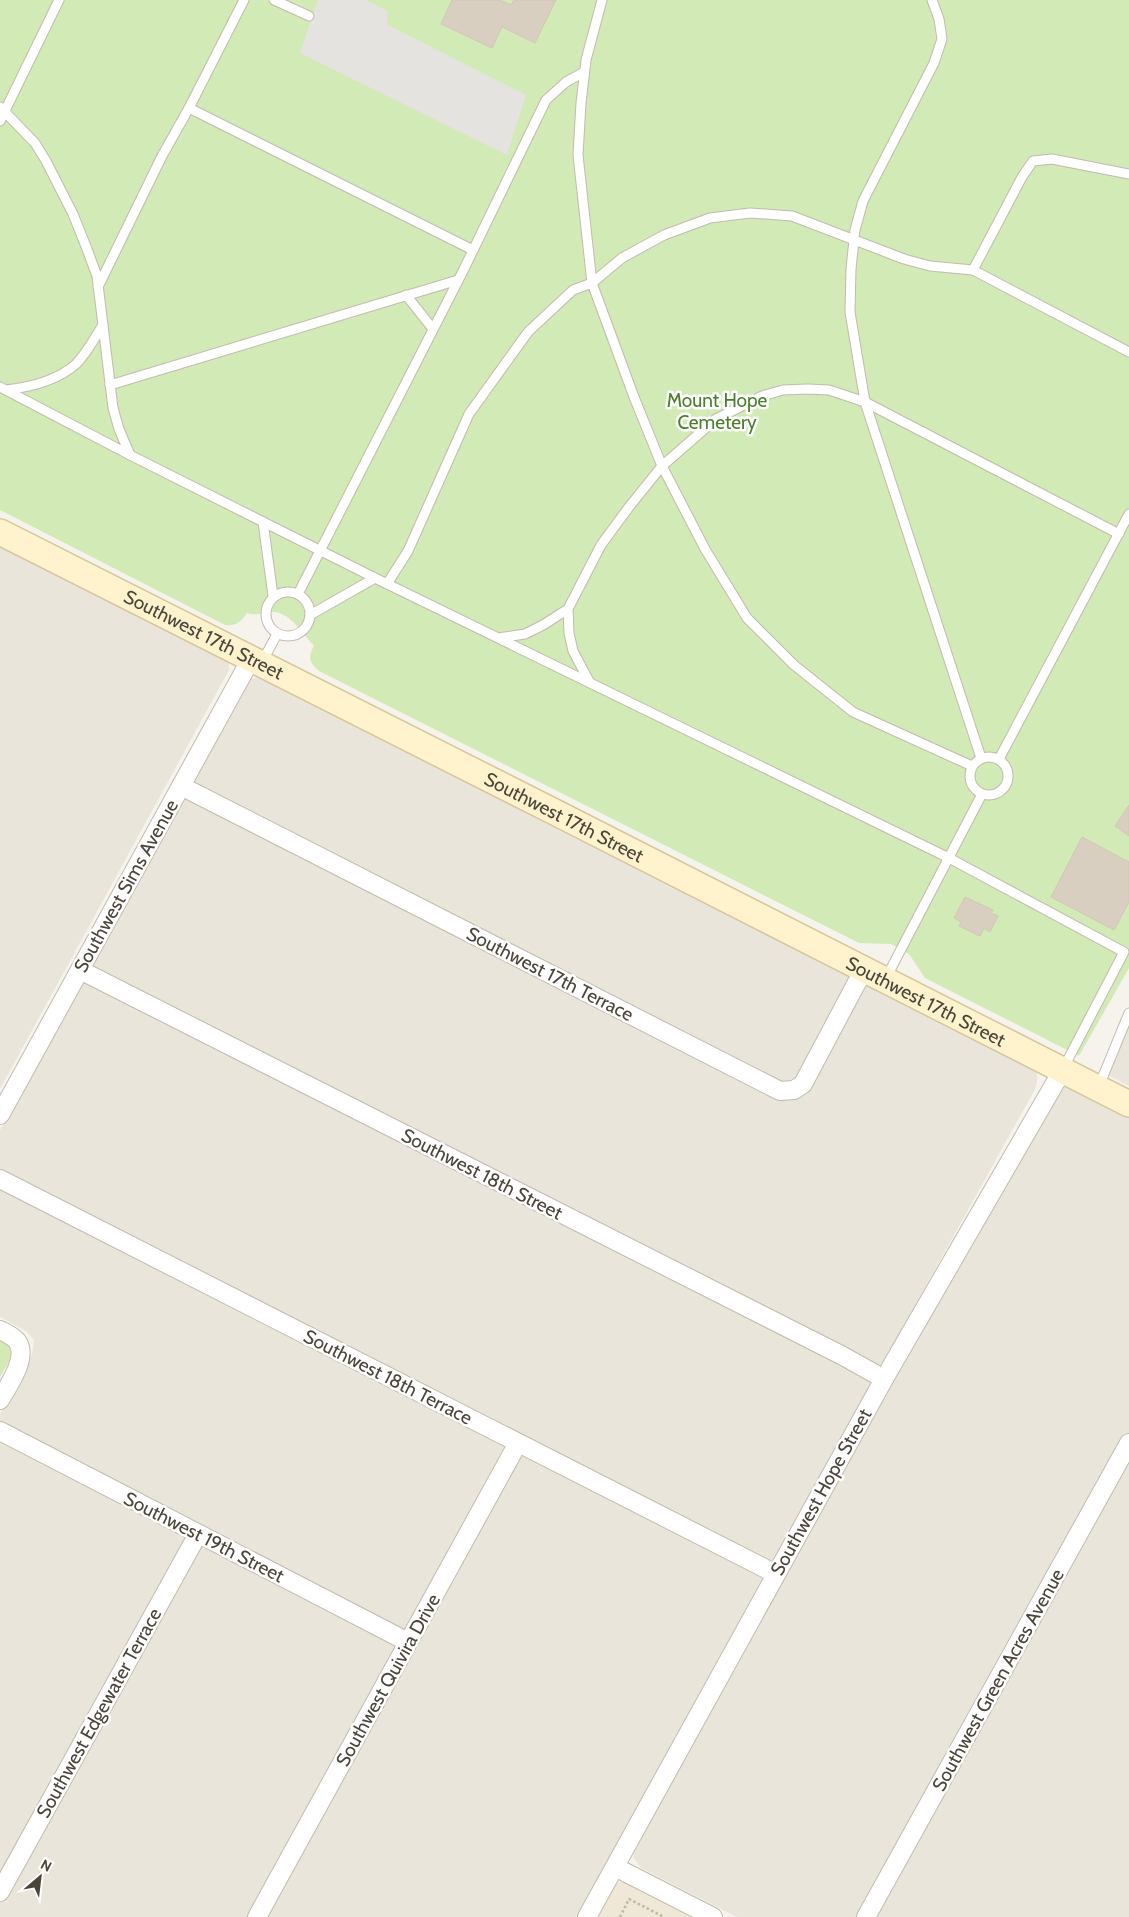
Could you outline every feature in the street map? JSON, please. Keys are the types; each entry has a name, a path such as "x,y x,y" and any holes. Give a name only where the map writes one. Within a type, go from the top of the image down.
{"main road":[{"name":"Southwest 17th Street","path":"0,532 257,660 546,809 1129,1104"}],"street":[{"name":"Southwest Sims Avenue","path":"0,1115 181,786 257,660"},
{"name":"Southwest 17th Terrace","path":"181,786 780,1091 794,1090 803,1084 875,974"},
{"name":"Southwest 18th Street","path":"80,970 843,1356 884,1379"},
{"name":"Southwest Hope Street","path":"587,1917 884,1379 1062,1071"},
{"name":"Southwest 18th Terrace","path":"0,1179 776,1574"},
{"path":"0,1330 17,1341 21,1356 0,1400"},
{"name":"Southwest 19th Street","path":"0,1431 408,1642"},
{"name":"Southwest Quivira Drive","path":"257,1917 518,1443"},
{"name":"Southwest Green Acres Avenue","path":"866,1917 1129,1443"},
{"name":"Southwest Edgewater Terrace","path":"0,1892 198,1534"},
{"path":"615,1867 713,1917"}],"lane":[{"path":"0,121 2,109 59,0"},
{"path":"98,288 162,156 189,108 244,0"},
{"path":"274,0 309,16"},
{"path":"602,0 584,72 578,155 592,283 634,397 662,466 705,549 747,618 794,666 853,712 972,766"},
{"path":"932,0 939,19 942,39 934,63 863,201 854,239 850,312 865,402 982,758"},
{"path":"298,594 433,330 546,100 566,82 584,72"},
{"path":"189,108 473,250"},
{"path":"2,109 35,142 54,175 74,214 97,276 113,408 119,429 130,455"},
{"path":"973,270 1022,177 1033,161 1052,159 1129,174"},
{"path":"388,584 408,551 469,414 528,332 573,290 592,283 622,258 664,235 710,218 750,213 792,216 913,261 930,266 973,270 1129,352"},
{"path":"110,385 458,280"},
{"path":"406,295 433,330"},
{"path":"3,389 30,387 64,372 77,363 103,325"},
{"path":"3,389 375,578 949,858 1124,952 1062,1071"},
{"path":"590,683 573,651 569,633 568,609 601,545 662,466 716,419 762,396 783,390 829,390 865,402 1119,534"},
{"path":"999,759 1129,514"},
{"path":"263,522 273,596 266,609 265,616 271,629 277,634 292,636 299,634 309,623 310,615 306,601 298,594 287,591 273,596"},
{"path":"310,615 375,578"},
{"path":"498,638 525,634 568,609"},
{"path":"257,660 277,634"},
{"path":"982,758 999,759 1007,769 1008,781 995,794 982,794 972,785 970,779 972,766 982,758"},
{"path":"875,974 949,858 982,794"},
{"path":"1098,1089 1129,1013"}],"path":[{"path":"620,1917 629,1898 664,1917"}],"shaded area":[{"path":"318,0 366,0 387,11 388,25 526,95 507,155 300,53"},
{"path":"0,543 223,656 229,663 229,670 0,1089"},
{"path":"259,677 270,678 1031,1064 1037,1073 1037,1083 1034,1091 576,1917 0,1917 0,1414 32,1355 34,1340 26,1331 0,1317 0,1130 245,685 251,679"},
{"path":"1129,1024 1129,1086 1104,1073"},
{"path":"1066,1084 1129,1114 1129,1917 737,1917 641,1868 633,1857 635,1846 1057,1087"},
{"path":"627,1881 697,1917 596,1917 612,1888 619,1882"}],"green space":[{"name":"Mount Hope Cemetery","path":"0,0 1129,0 1129,968 1079,1056 925,978 909,954 891,944 859,943 319,671 310,660 314,646 292,621 281,614 272,612 247,613 238,623 225,625 0,510"},
{"path":"0,1339 10,1347 11,1356 0,1377"}],"building":[{"path":"452,0 500,0 511,5 514,0 556,0 535,43 502,27 492,48 441,24"},
{"path":"1129,805 1129,836 1115,826"},
{"path":"1082,837 1129,862 1129,902 1114,930 1051,897"},
{"path":"965,897 993,910 991,913 998,916 990,932 984,928 980,936 959,926 961,922 954,918"}]}
